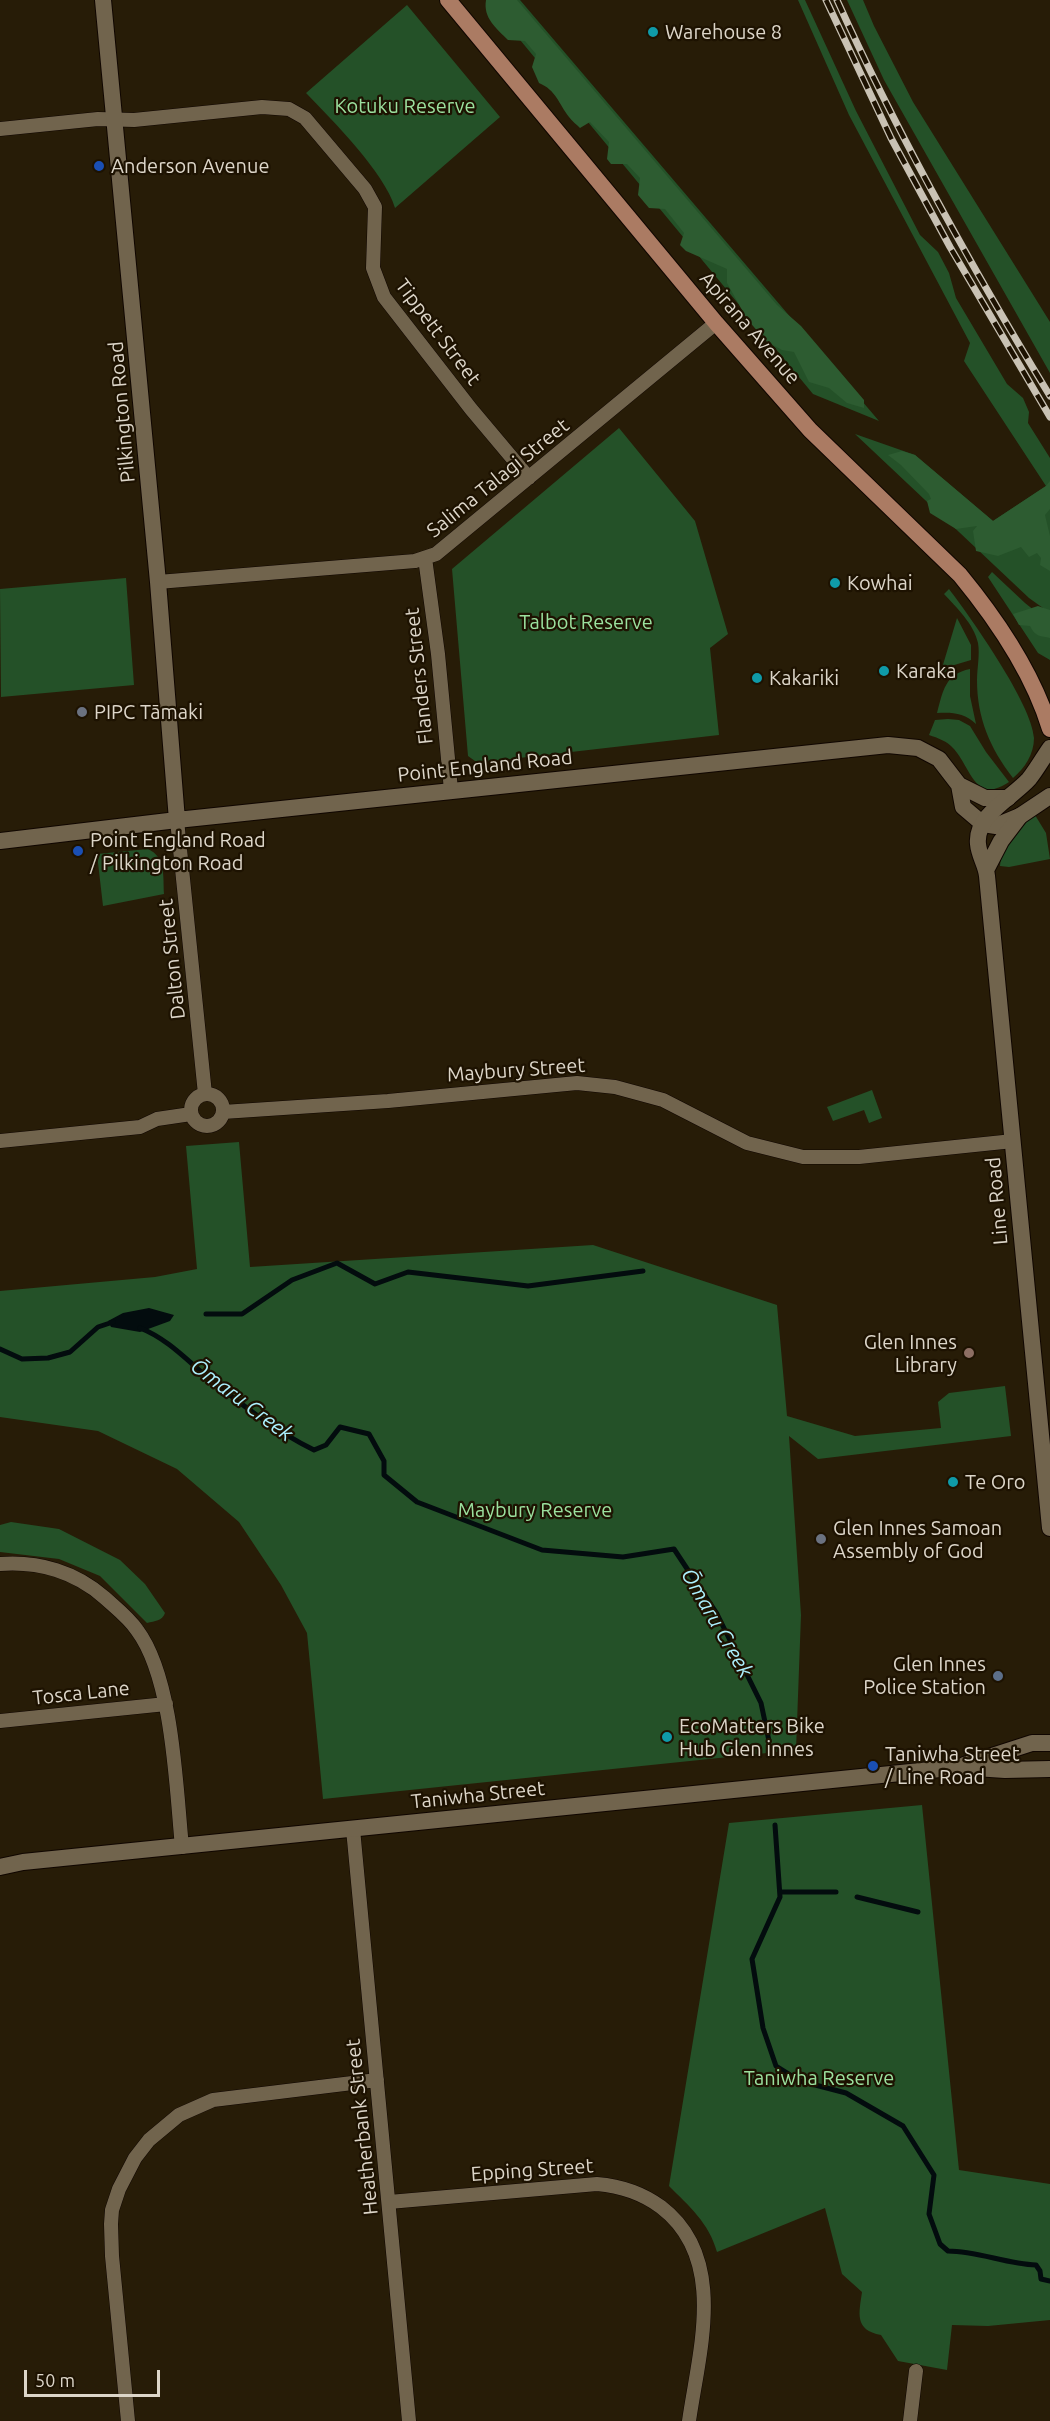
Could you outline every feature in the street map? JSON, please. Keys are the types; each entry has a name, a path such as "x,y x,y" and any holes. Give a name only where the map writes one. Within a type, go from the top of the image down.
{"main road":[{"name":"Pilkington Road","path":"103,0 158,582 177,820"},
{"name":"Apirana Avenue","path":"448,0 716,323 810,430 960,575 1028,675 1050,729"},
{"name":"Apirana Avenue","path":"1028,675 1050,695"},
{"name":"Point England Road","path":"0,841 451,790 888,746 918,748 939,759 959,785 985,798 1008,798"},
{"path":"983,824 1028,779 1050,747"},
{"name":"Point England Road","path":"959,785 963,807 983,824"},
{"path":"983,824 996,826 1020,816 1050,796"},
{"path":"986,870 1001,841 1020,816"},
{"name":"Line Road","path":"983,824 977,843 986,870 1050,1528"},
{"path":"1050,1742 1048,1756 1050,1763"},
{"name":"Taniwha Street","path":"960,1767 1032,1743 1050,1742"},
{"name":"Taniwha Street","path":"0,1867 23,1862 960,1767 1005,1770 1050,1769"}],"street":[{"name":"Tippett Street","path":"116,119 134,120 270,107 289,109 305,117 372,199 376,218 372,268 384,297 471,409 530,478"},
{"path":"0,129 116,119"},
{"name":"Salima Talagi Street","path":"158,582 415,561 425,558 444,548 716,323"},
{"name":"Flanders Street","path":"425,558 438,654 451,790"},
{"name":"Dalton Street","path":"177,820 205,1094"},
{"name":"Maybury Street","path":"223,1112 388,1101 578,1083 615,1087 663,1100 747,1143 803,1157 859,1157 1013,1141"},
{"path":"205,1094 218,1099 223,1112 218,1122 208,1126 197,1123 191,1114 194,1101 205,1094"},
{"path":"0,1141 140,1127 157,1119 191,1114"},
{"path":"0,1564 37,1565 61,1571 92,1587 137,1630 153,1657 166,1704 182,1846"},
{"name":"Tosca Lane","path":"0,1721 166,1704"},
{"name":"Heatherbank Street","path":"353,1829 409,2421"},
{"path":"128,2421 111,2224 112,2210 119,2188 135,2158 149,2140 179,2115 213,2100 377,2080"},
{"name":"Epping Street","path":"389,2202 597,2184 622,2187 645,2196 656,2204 677,2221 684,2230 704,2280 704,2312 689,2421"},
{"path":"910,2421 916,2371"}],"green space":[{"path":"486,0 517,0 777,305 801,326 864,400 864,408 847,403 829,388 809,382 794,352 782,350 766,341 747,319 727,283 727,269 686,251 680,245 684,233 665,209 649,208 638,195 640,178 627,164 611,164 607,159 609,142 590,122 580,128 569,117 553,93 539,83 532,67 536,54 525,41 508,40 495,27 486,12"},
{"path":"487,0 520,0 879,421 813,394"},
{"path":"798,0 805,0 856,111 920,235 938,252 949,273 956,298 1007,384 1023,398 1029,412 1028,423 1050,458 1050,613 1029,598 855,434 915,455 993,521 1046,486 964,361 970,343 849,115"},
{"path":"847,0 863,0 913,102 1050,322 1050,373 884,80"},
{"name":"Kotuku Reserve","path":"407,5 500,117 395,208 389,194 369,163 306,93"},
{"name":"Talbot Reserve","path":"619,428 695,521 728,634 710,648 719,735 484,762 475,761 468,756 452,569"},
{"path":"902,451 915,455 993,521 1050,481 1050,509 1045,515 1050,536 1050,571 1040,565 1041,558 1037,553 1029,557 1021,547 998,556 976,551 973,531 977,526 956,529 930,513 927,501 931,499 929,494 888,455"},
{"path":"992,572 1050,623 1050,660 1038,653 988,577"},
{"path":"126,578 134,685 1,697 0,589"},
{"path":"949,589 999,662 1031,723 1034,738 1031,755 1013,778 986,732 979,707 978,643 969,623 944,594"},
{"path":"1038,606 1050,610 1050,638 1036,634 1030,626 1019,625 1013,614"},
{"path":"957,618 971,645 971,660 951,666 939,678"},
{"path":"970,669 970,696 976,724 958,714 937,713 943,691 950,679"},
{"path":"935,720 959,720 970,726 1009,782 998,788 981,787 951,746 929,735"},
{"path":"1035,815 1046,833 1050,859 1009,867 1000,866 1007,844"},
{"path":"148,849 161,862 164,894 103,906 97,854"},
{"path":"872,1090 882,1118 869,1123 864,1110 833,1121 827,1107"},
{"name":"Maybury Reserve","path":"239,1142 250,1267 593,1245 777,1305 787,1416 855,1436 941,1428 938,1402 949,1393 1005,1386 1011,1436 818,1459 789,1436 801,1615 796,1750 323,1799 307,1633 281,1585 239,1522 177,1469 98,1431 0,1417 0,1291 155,1277 197,1269 186,1146"},
{"path":"11,1522 59,1529 120,1560 145,1584 165,1613 164,1616 147,1623 100,1576 59,1559 0,1552 0,1525"},
{"name":"Taniwha Reserve","path":"922,1805 959,2170 1050,2184 1050,2320 988,2326 952,2325 947,2370 898,2361 881,2335 872,2333 862,2325 860,2314 862,2292 842,2274 825,2208 717,2252 704,2224 669,2186 729,1823"}],"shaded area":[{"path":"149,1308 174,1315 170,1321 140,1332 111,1327 108,1321 123,1313"}],"waterway":[{"path":"206,1314 242,1314 292,1280 337,1263 375,1284 408,1272 528,1286 643,1271"},
{"name":"Ōmaru Creek","path":"0,1349 22,1359 48,1358 70,1352 98,1327 113,1322"},
{"name":"Ōmaru Creek","path":"140,1328 167,1343 259,1416 314,1450 326,1445 340,1427 369,1434 384,1461 384,1475 417,1502 542,1550 623,1557 674,1549 717,1614 761,1703 769,1741"},
{"name":"Ōmaru Creek","path":"775,1825 780,1897 752,1959 763,2028 776,2066 800,2081 846,2093 903,2126 934,2175 929,2214 940,2244 948,2251 1036,2265 1041,2279 1050,2281"},
{"path":"780,1892 836,1892"},
{"path":"857,1897 918,1912"}],"railway":[{"path":"826,0 891,138 950,247 1050,417"},
{"path":"837,0 911,152 1050,396"}],"place":[{"name":"Warehouse 8","path":"653,32"},
{"name":"Anderson Avenue","path":"99,166"},
{"name":"Kowhai","path":"835,583"},
{"name":"Karaka","path":"884,671"},
{"name":"Kakariki","path":"757,678"},
{"name":"PIPC Tāmaki","path":"82,712"},
{"name":"Point England Road / Pilkington Road","path":"78,851"},
{"name":"Glen Innes Library","path":"969,1353"},
{"name":"Te Oro","path":"953,1482"},
{"name":"Glen Innes Samoan Assembly of God","path":"821,1539"},
{"name":"Glen Innes Police Station","path":"998,1676"},
{"name":"EcoMatters Bike Hub Glen innes","path":"667,1737"},
{"name":"Taniwha Street / Line Road","path":"873,1766"}]}
